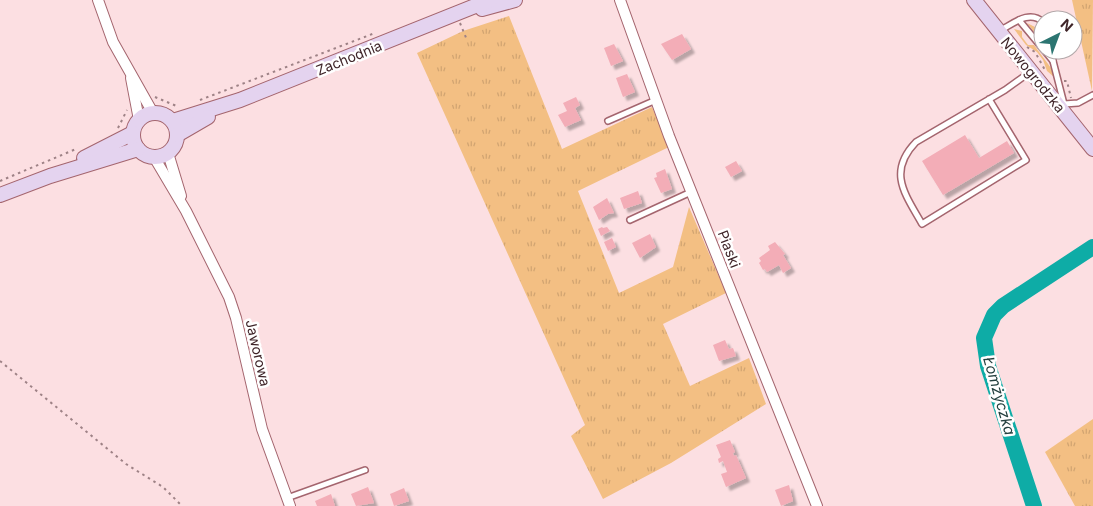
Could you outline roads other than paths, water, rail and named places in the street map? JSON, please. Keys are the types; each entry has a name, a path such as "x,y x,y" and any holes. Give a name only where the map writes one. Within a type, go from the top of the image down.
{"main road":[{"name":"Zachodnia","path":"173,121 240,100 457,15 490,0"},
{"name":"Zachodnia","path":"457,15 515,0"},
{"name":"Nowogrodzka","path":"974,0 1031,71 1066,106 1093,149"},
{"name":"Zachodnia","path":"178,135 240,100"},
{"path":"0,195 50,176 138,149 154,157 168,153 176,142 178,135 173,121 161,113 154,113 139,120 133,133 50,176"},
{"path":"133,133 138,149"}],"street":[{"path":"98,0 114,42 130,67 141,101 139,120"},
{"name":"Piaski","path":"620,0 656,100 818,506"},
{"path":"141,101 154,113"},
{"name":"Jaworowa","path":"168,153 186,211"},
{"name":"Jaworowa","path":"154,157 186,211 229,297 236,318 262,429 288,502"}],"lane":[{"path":"998,31 1019,20 1033,17"},
{"path":"1019,20 1033,38"},
{"path":"1053,61 1066,106 1093,95"},
{"path":"989,99 1026,160 922,224 902,189 900,168 906,152 916,142 989,99 1031,71"},
{"path":"608,121 656,100"},
{"path":"630,220 692,191"},
{"path":"288,502 365,470"}],"waterway":[{"name":"Łomżyczka","path":"1034,506 988,366 984,338 994,315 1003,306 1093,247"}]}
